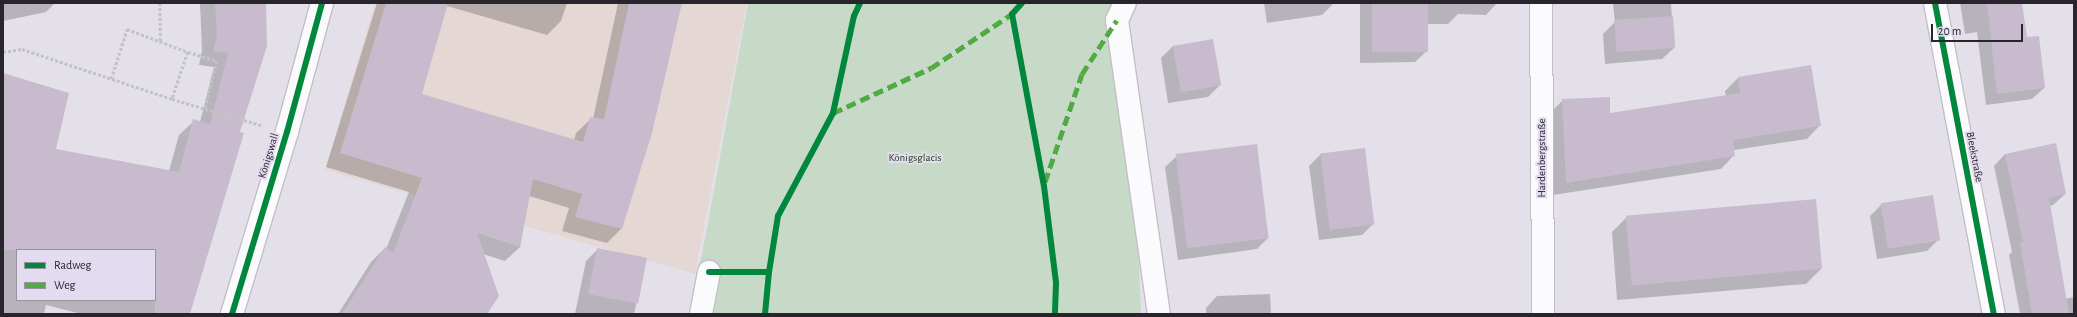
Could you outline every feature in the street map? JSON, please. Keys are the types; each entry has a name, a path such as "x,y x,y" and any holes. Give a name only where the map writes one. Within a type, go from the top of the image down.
{"street":[{"name":"Königswall","path":"232,314 287,132 322,3"},
{"path":"1125,3 1117,20 1159,314"},
{"name":"Hardenbergstraße","path":"1541,3 1543,314"},
{"name":"Bleekstraße","path":"1935,3 1994,314"},
{"path":"701,314 709,272"}],"path":[{"path":"160,3 161,42"},
{"path":"111,79 127,29 188,52 217,61 205,109"},
{"path":"3,52 22,49 172,99 287,132"},
{"path":"172,99 188,52"}],"shaded area":[{"path":"375,3 747,3 695,274 325,170"}],"green space":[{"name":"Königsglacis","path":"748,3 1128,3 1141,314 690,314"}],"building":[{"path":"215,3 266,3 267,46 240,132 244,133 190,314 155,314 156,249 3,250 3,73 69,93 56,149 179,172 193,119 210,124 228,53 213,51 217,36"},
{"path":"386,3 448,3 422,94 583,142 590,117 604,119 629,3 682,3 652,133 622,229 575,217 582,194 533,179 520,247 477,233 499,296 487,314 342,314 385,247 393,253 422,178 340,153"},
{"path":"1372,3 1428,3 1428,52 1372,52"},
{"path":"1987,3 2022,3 2027,37 2039,36 2045,88 1997,94"},
{"path":"1673,16 1675,48 1616,52 1614,20"},
{"path":"1213,39 1221,85 1181,92 1173,46"},
{"path":"1811,65 1821,126 1733,140 1735,156 1566,183 1562,99 1610,97 1610,113 1740,93 1738,77"},
{"path":"2056,143 2066,194 2049,198 2069,314 2032,314 2020,242 2023,242 2005,154"},
{"path":"1257,144 1269,238 1187,248 1176,154"},
{"path":"1365,148 1374,224 1330,230 1320,153"},
{"path":"1933,195 1940,240 1888,249 1881,203"},
{"path":"1816,199 1822,269 1632,285 1626,216"},
{"path":"597,248 647,258 638,304 588,294"}],"marked path":[{"path":"833,113 931,68 1012,14"},
{"path":"1045,182 1082,74 1117,20"}],"cycle path":[{"path":"232,314 287,132 322,3"},
{"path":"765,314 769,272 778,216 833,113 854,16 860,3"},
{"path":"1022,3 1012,14 1044,186 1056,283 1055,314"},
{"path":"1935,3 1994,314"},
{"path":"709,272 769,272"}]}
